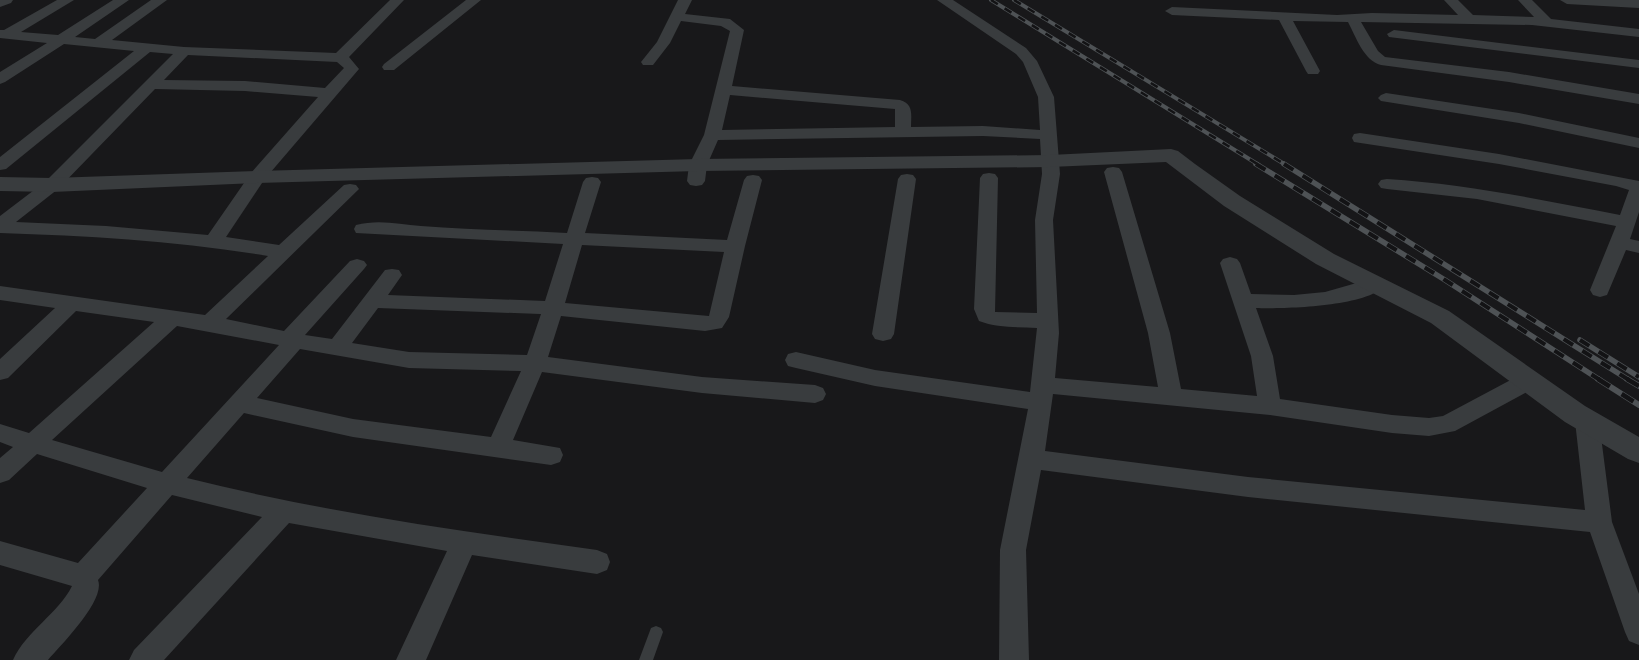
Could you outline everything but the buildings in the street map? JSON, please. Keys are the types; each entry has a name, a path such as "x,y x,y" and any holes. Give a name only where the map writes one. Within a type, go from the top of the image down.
{"street":[{"path":"0,3 6,0"},
{"path":"3,34 67,0"},
{"path":"0,80 64,40 122,0"},
{"path":"98,44 160,0"},
{"path":"340,58 397,0"},
{"path":"389,67 474,0"},
{"path":"648,62 663,43 678,17 685,0"},
{"path":"944,0 1021,51 1030,61 1046,97 1050,168 1044,220 1047,321 1042,393 1014,550 1014,660"},
{"path":"1451,0 1469,19"},
{"path":"1525,0 1547,22"},
{"path":"1567,0 1639,4"},
{"path":"1172,11 1284,17 1469,19 1547,22 1639,33"},
{"path":"678,17 725,22 736,27 737,33 712,135 697,173"},
{"path":"1284,17 1312,71"},
{"path":"1352,18 1372,53 1380,61 1509,77 1639,99"},
{"path":"3,34 184,51 340,58 347,62 352,69 328,93 253,183 214,241"},
{"path":"1394,34 1639,64"},
{"path":"0,165 147,47"},
{"path":"0,226 44,191 184,51"},
{"path":"152,84 244,86 328,93"},
{"path":"724,90 900,105 903,108 903,132"},
{"path":"1386,98 1519,118 1639,143"},
{"path":"712,135 983,131 1049,135"},
{"path":"1360,138 1499,159 1619,181 1639,187 1631,222 1619,243 1600,290"},
{"path":"253,183 350,189 453,184 592,182 697,173 753,180 907,180 989,178 1050,168 1112,172 1179,162"},
{"path":"0,198 44,191 253,183 697,173 1050,168 1179,162 1232,201 1300,243 1374,285 1440,316 1528,381 1587,421 1639,451"},
{"path":"1112,172 1159,334 1172,397"},
{"path":"989,178 984,310 986,316 994,319 1047,321"},
{"path":"372,301 554,309 705,324 714,323 719,317 735,246 753,180"},
{"path":"882,334 907,180"},
{"path":"498,448 535,363 554,309 573,238 592,182"},
{"path":"0,184 44,191"},
{"path":"1387,184 1418,185 1454,190 1631,222"},
{"path":"209,323 350,189"},
{"path":"0,226 214,241 282,252"},
{"path":"363,229 390,228 421,232 735,246"},
{"path":"1619,243 1639,247"},
{"path":"1230,263 1262,356 1270,406"},
{"path":"83,577 238,403 357,265"},
{"path":"337,348 392,275"},
{"path":"1243,300 1289,303 1311,302 1354,293 1374,285"},
{"path":"0,293 173,317 409,360 535,363 702,385 815,394"},
{"path":"0,372 70,304"},
{"path":"0,473 173,317"},
{"path":"796,360 875,378 1042,393 1172,397 1270,406 1392,424 1429,427 1447,425 1528,381"},
{"path":"238,403 353,428 551,455"},
{"path":"1587,421 1599,522 1639,632"},
{"path":"0,433 31,444 165,483 284,511 464,543 598,562"},
{"path":"1031,459 1248,486 1599,522"},
{"path":"144,660 284,511"},
{"path":"411,660 464,543"},
{"path":"0,553 83,577 86,583 86,590 64,621 28,660"}],"lane":[{"path":"646,660 656,632"}],"railway":[{"path":"991,0 1259,165"},
{"path":"1014,0 1286,165"},
{"path":"1256,164 1445,280 1600,380"},
{"path":"1284,164 1629,380"},
{"path":"1580,340 1639,377"},
{"path":"1598,379 1639,405"},
{"path":"1627,379 1639,386"}]}
